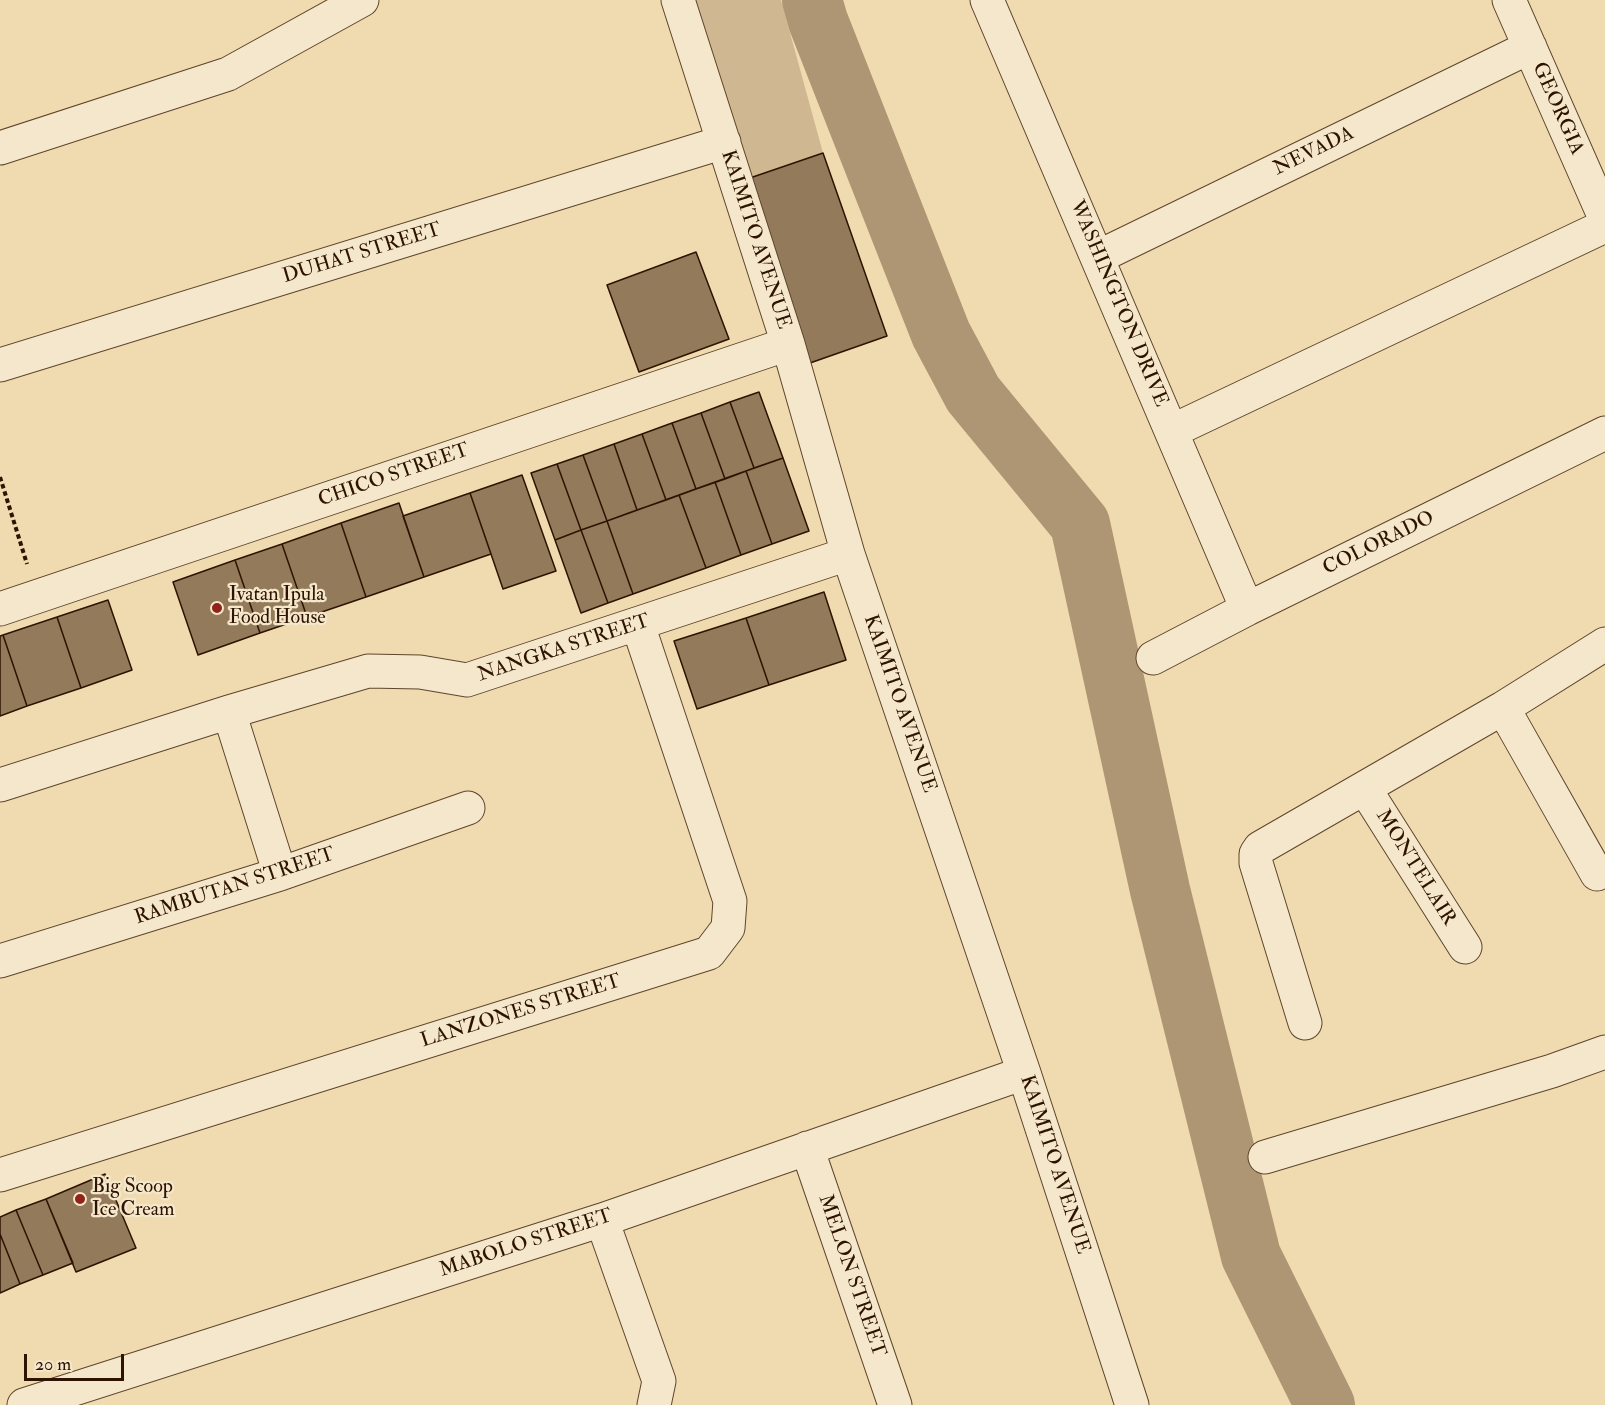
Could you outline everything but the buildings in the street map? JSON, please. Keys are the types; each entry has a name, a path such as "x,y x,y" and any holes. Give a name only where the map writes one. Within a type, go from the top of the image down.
{"street":[{"path":"0,148 228,74 363,0"},
{"name":"KAIMITO AVENUE","path":"678,0 788,344 848,554 1024,1073 1132,1405"},
{"name":"WASHINGTON DRIVE","path":"987,0 1247,609"},
{"name":"GEORGIA","path":"1509,0 1605,218"},
{"name":"NEVADA","path":"1098,257 1530,47"},
{"name":"DUHAT STREET","path":"0,365 724,142"},
{"path":"1172,431 1605,226"},
{"name":"CHICO STREET","path":"0,609 788,344"},
{"name":"COLORADO","path":"1153,658 1605,432"},
{"name":"NANGKA STREET","path":"0,785 229,712 368,671 420,672 467,680 848,554"},
{"name":"LANZONES STREET","path":"0,1175 708,953 728,928 730,901 638,625"},
{"path":"1305,1023 1256,862 1256,854 1260,848 1503,708 1605,644"},
{"path":"1503,708 1597,874"},
{"path":"229,712 280,874"},
{"name":"MONTELAIR","path":"1365,789 1465,947"},
{"name":"RAMBUTAN STREET","path":"0,961 280,874 468,808"},
{"path":"1265,1157 1552,1071 1605,1052"},
{"name":"MABOLO STREET","path":"24,1405 602,1220 1024,1073"},
{"name":"MELON STREET","path":"807,1148 895,1405"},
{"path":"602,1220 659,1381 654,1405"}],"path":[{"path":"0,477 37,596"}],"shaded area":[{"path":"692,0 781,0 823,153 747,179"}],"waterway":[{"path":"812,0 818,21 941,334 973,394 1080,524 1160,890 1251,1256 1325,1405"}],"place":[{"name":"Ivatan Ipula Food House","path":"217,608"},
{"name":"Big Scoop Ice Cream","path":"80,1199"}]}
